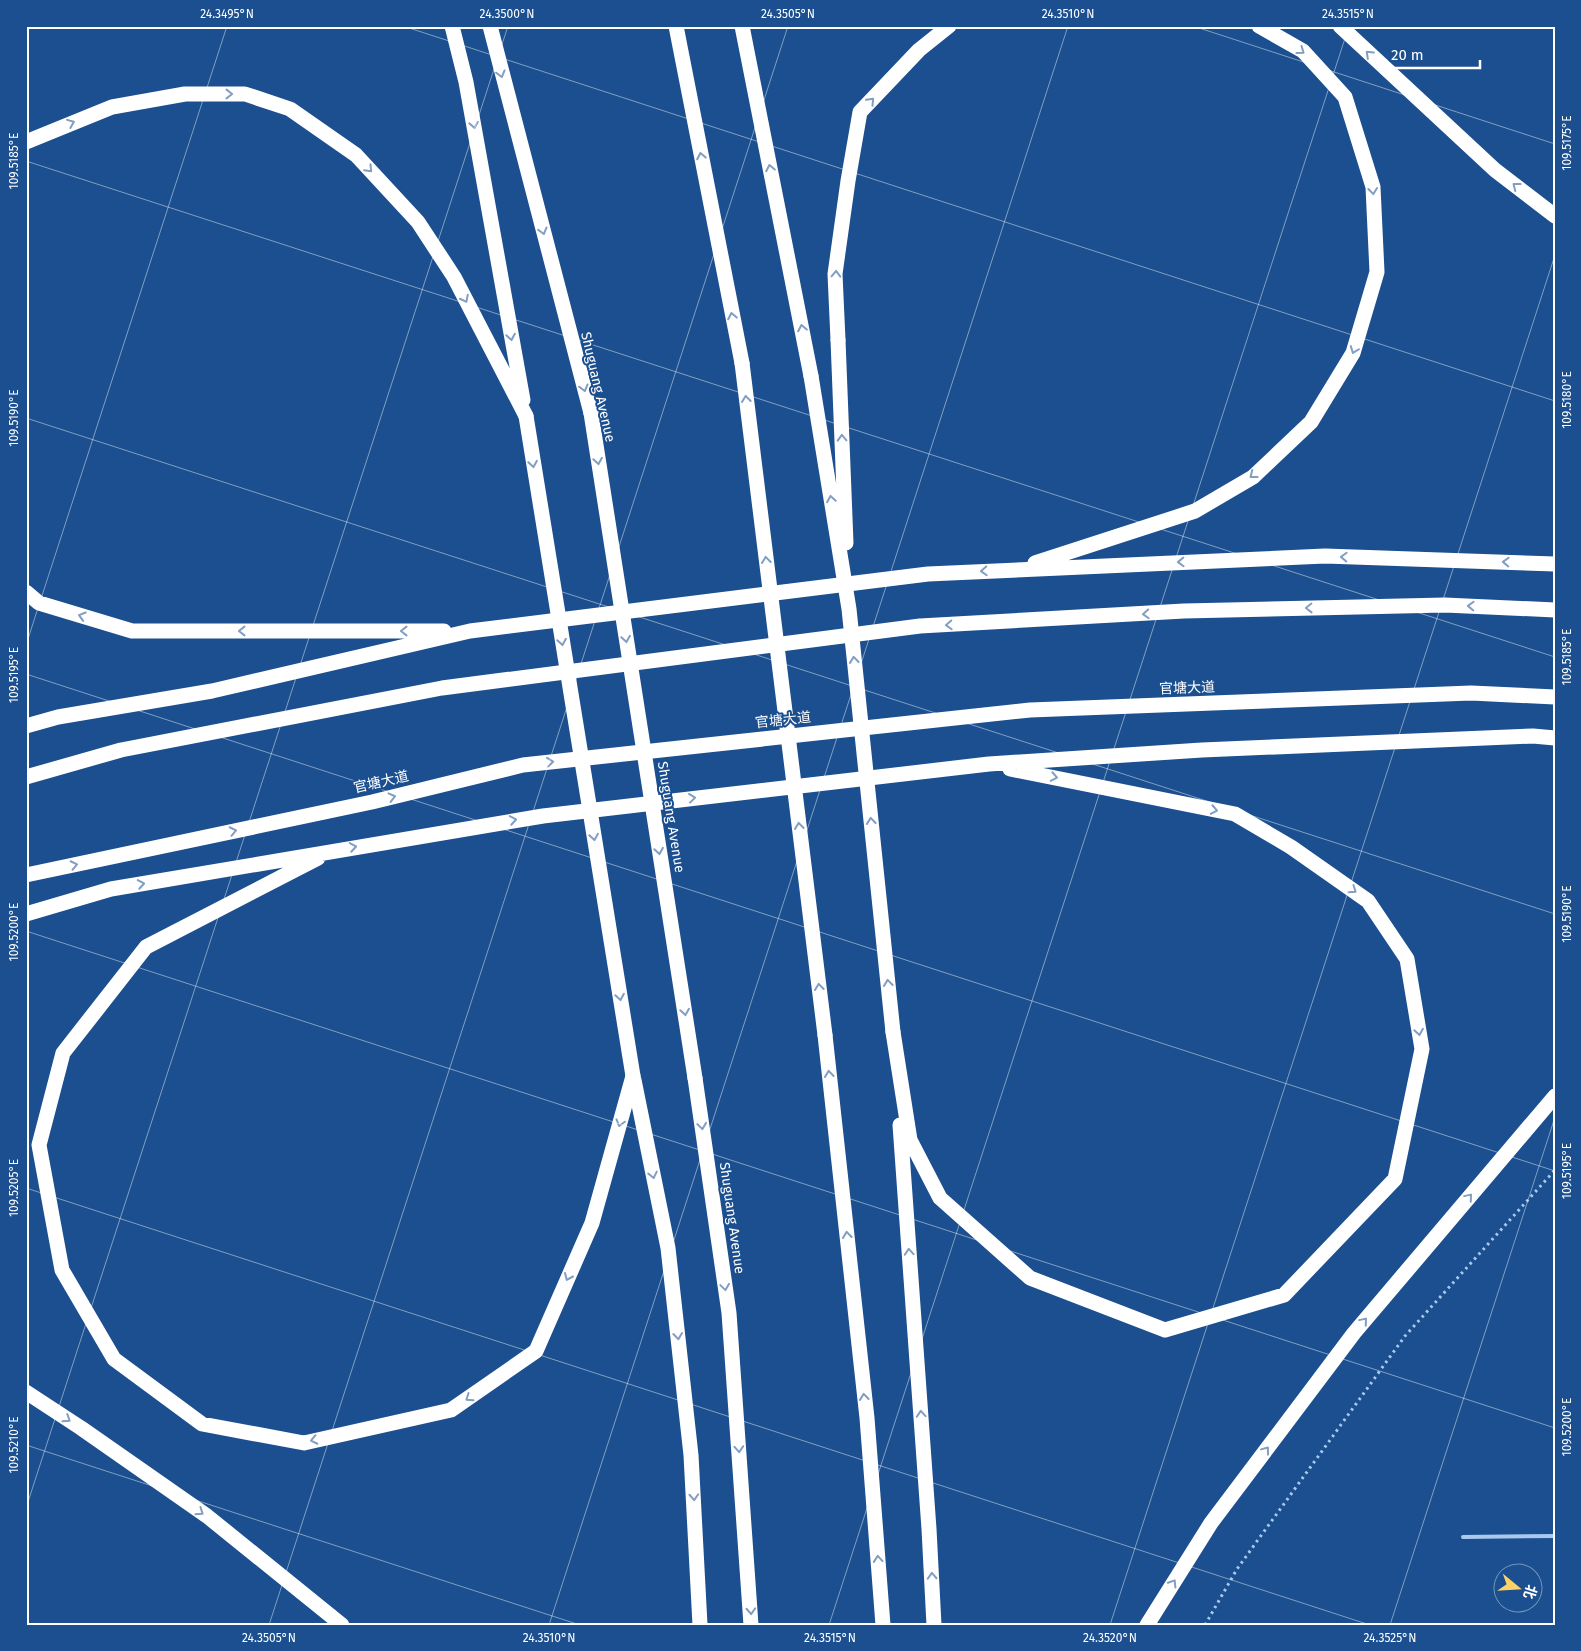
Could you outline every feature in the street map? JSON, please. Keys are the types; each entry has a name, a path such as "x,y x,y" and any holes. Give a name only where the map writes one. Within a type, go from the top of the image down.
{"highway":[{"path":"452,26 466,82 526,416 633,1076 668,1248 692,1455 700,1625"},
{"name":"Shuguang Avenue","path":"490,26 590,413 695,1078 729,1313 751,1625"},
{"path":"676,26 742,364 825,1035 867,1418 883,1625"},
{"path":"742,26 811,376 849,609 893,1032 929,1529 934,1625"},
{"path":"849,609 835,274 848,181 860,112 919,50 949,26"},
{"path":"1018,569 1195,511 1253,477 1311,422 1353,353 1378,272 1373,188 1345,97 1303,51 1259,26"},
{"path":"1340,26 1495,170 1555,216"},
{"path":"26,142 112,107 185,94 245,94 290,109 356,155 418,222 454,277 526,416"},
{"path":"26,726 58,717 212,691 470,631 928,574 1324,556 1555,564"},
{"path":"26,592 39,602 132,631 470,631"},
{"path":"26,777 121,750 442,688 920,626 1184,612 1445,605 1555,610"},
{"name":"官塘大道","path":"26,875 372,802 523,764 1030,710 1470,693 1555,697"},
{"path":"26,914 111,890 543,816 989,764 1212,750 1533,736 1555,738"},
{"path":"893,1032 910,1140 940,1198 1030,1278 1165,1330 1284,1295 1395,1179 1422,1049 1407,959 1368,901 1290,847 1234,814 989,764"},
{"path":"330,851 146,947 63,1053 39,1145 62,1270 114,1359 130,1371 202,1424 304,1442 451,1410 536,1351 592,1223 633,1076"},
{"path":"1147,1625 1211,1522 1354,1333 1555,1096"},
{"path":"26,1392 207,1516 342,1625"}],"lane":[{"path":"1463,1537 1555,1536"}],"path":[{"path":"1205,1625 1237,1569 1404,1336 1555,1170"}]}
